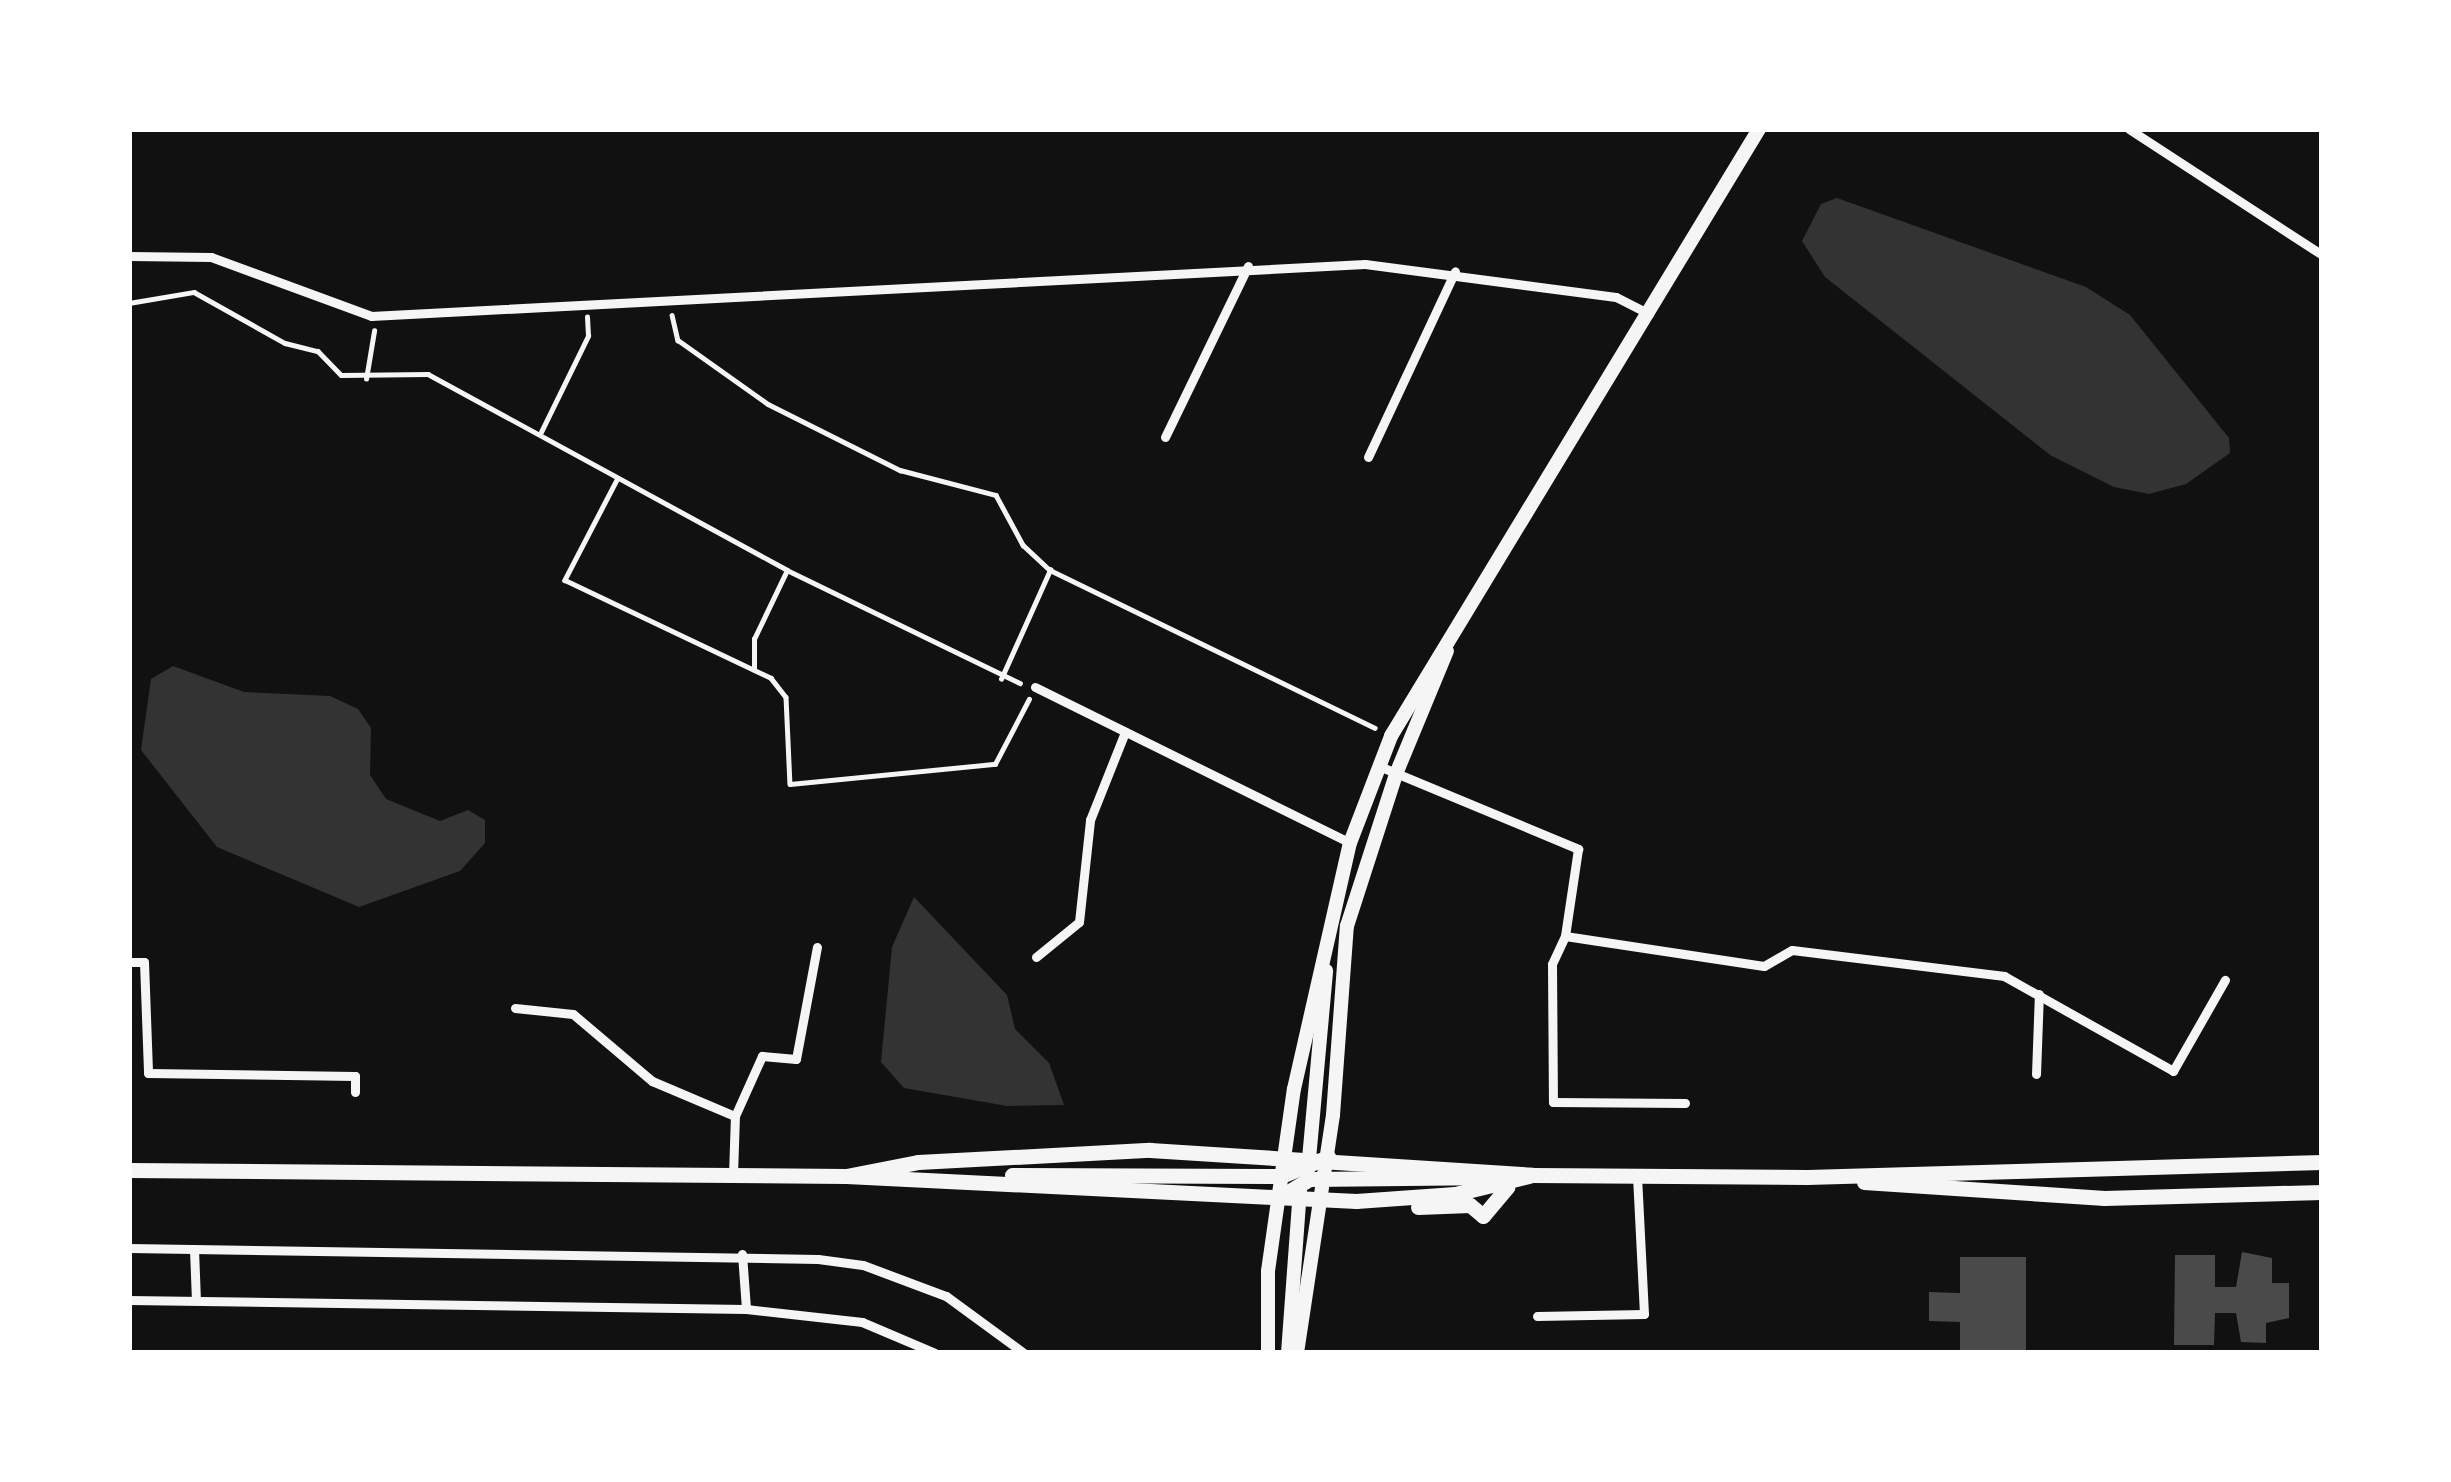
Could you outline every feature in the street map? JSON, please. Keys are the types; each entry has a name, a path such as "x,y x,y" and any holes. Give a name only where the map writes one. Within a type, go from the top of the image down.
{"main road":[{"path":"1284,1154 1329,921 1350,843 1390,736 1759,129"},
{"path":"1328,1156 1347,926 1396,774 1458,623"},
{"path":"1293,1353 1300,1200 1329,921"},
{"path":"846,1176 918,1162 1072,1153 1284,1154 1323,1200 1293,1353"},
{"path":"1268,1353 1278,1198 1328,1156 1532,1175"},
{"path":"919,1181 1065,1172 1807,1178 2322,1162"},
{"path":"129,1170 846,1176 1470,1205 1483,1216 1512,1183"},
{"path":"1356,1201 1512,1183 1532,1175"},
{"path":"1807,1178 2104,1198 2322,1192"}],"street":[{"path":"2129,129 2322,255"},
{"path":"129,256 211,257 320,304 376,316 1247,266 1455,271 1616,297 1649,314"},
{"path":"1166,437 1247,266"},
{"path":"1368,457 1455,271"},
{"path":"1035,687 1350,843"},
{"path":"1036,957 1079,922 1090,820 1125,732"},
{"path":"1379,766 1578,849 1565,936 1552,964 1552,1102 1685,1102"},
{"path":"1565,936 1764,966 1792,950 2004,976 2173,1071 2225,980"},
{"path":"733,1175 735,1116 762,1056 796,1059 817,946"},
{"path":"129,962 144,962 148,1073 355,1076 355,1093"},
{"path":"2036,1074 2039,994"},
{"path":"514,1009 573,1014 652,1081 735,1116"},
{"path":"1537,1316 1644,1314 1637,1175"},
{"path":"129,1248 742,1254 862,1265 905,1278 985,1319 1024,1353"},
{"path":"194,1249 196,1300"},
{"path":"742,1254 746,1309"},
{"path":"129,1300 746,1309 862,1322 935,1353"}],"path":[{"path":"129,303 194,292 285,343 318,351 341,375 366,379 428,374 542,432 617,480 1001,679 1050,570"},
{"path":"672,299 678,340 722,374 900,470 996,495 1023,545 1050,570 1390,736"},
{"path":"542,432 588,336 586,304"},
{"path":"366,379 376,316"},
{"path":"617,480 566,580 754,670 786,697 790,784 995,764 1035,687"},
{"path":"754,670 754,639 787,570"}],"shaded area":[{"path":"1837,198 2086,287 2130,315 2229,438 2230,453 2186,484 2149,494 2114,487 2050,455 1825,277 1802,241 1821,204"},
{"path":"173,666 244,692 330,696 358,709 371,728 370,775 386,799 440,821 468,810 485,820 485,843 460,871 359,907 217,847 141,750 151,679"},
{"path":"914,897 1007,995 1015,1029 1049,1063 1064,1105 1007,1106 904,1088 881,1062 892,947"}],"building":[{"path":"2242,1252 2272,1258 2272,1283 2289,1283 2289,1318 2266,1323 2266,1343 2241,1342 2236,1313 2215,1313 2214,1345 2174,1345 2175,1255 2215,1255 2215,1287 2236,1287"},
{"path":"1960,1257 2026,1257 2026,1353 1960,1353 1960,1322 1929,1321 1929,1292 1960,1293"}]}
